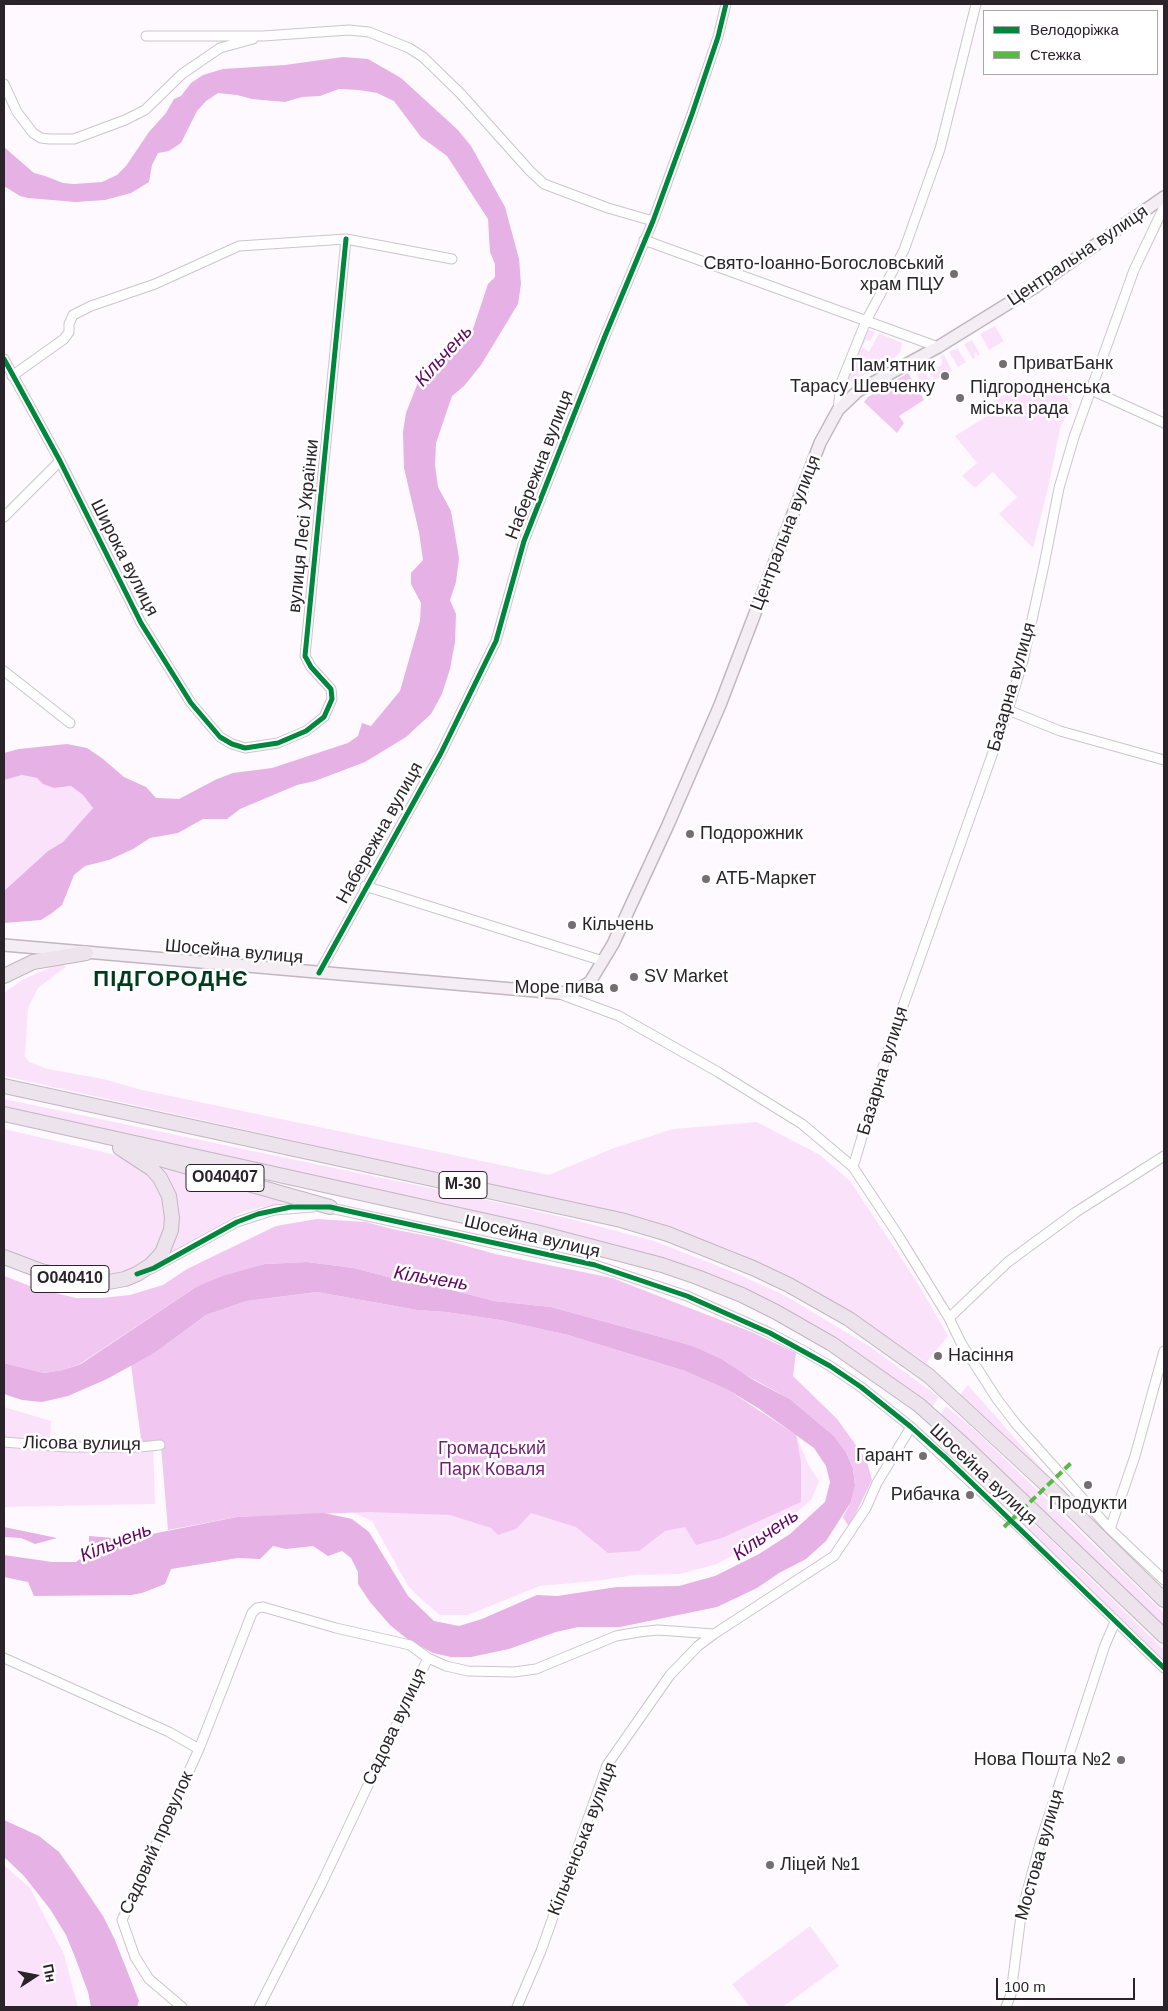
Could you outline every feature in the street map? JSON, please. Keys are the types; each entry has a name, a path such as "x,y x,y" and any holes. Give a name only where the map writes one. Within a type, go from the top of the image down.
{"highway":[{"path":"4,976 33,962 86,953"},
{"name":"М-30","path":"4,1086 621,1220 668,1234 753,1268 789,1285 849,1319 929,1376 1052,1490 1164,1600"},
{"name":"М-30","path":"4,1114 536,1232 617,1252 697,1277 742,1296 776,1312 824,1339 870,1369 919,1405 964,1445 1164,1636"},
{"name":"О040410","path":"4,1257 41,1271 89,1282 114,1282 138,1274 151,1265 166,1245 171,1230 171,1206 165,1187 152,1169 120,1148 54,1125"},
{"name":"О040407","path":"120,1148 330,1207"}],"main road":[{"name":"Центральна вулиця","path":"559,993 576,991 590,982 603,961 664,834 717,712 820,443 838,410 858,391 938,347 1035,287 1164,197"},
{"name":"Шосейна вулиця","path":"4,945 559,993"}],"street":[{"name":"Набережна вулиця","path":"319,973 440,753 496,641 524,541 653,221 718,37 726,4"},
{"path":"838,410 841,383 866,321 904,250 940,149 976,4"},
{"path":"146,36 263,36 349,30 369,32 409,48 423,57 461,94 544,184 608,208 653,221"},
{"path":"4,84 16,112 33,133 41,138 74,139 125,120 145,110 182,74 220,48 263,36"},
{"name":"Базарна вулиця","path":"853,1167 892,1038 1008,710 1025,651 1059,488 1091,390 1134,270 1164,207"},
{"path":"12,376 64,339 69,332 69,324 73,315 91,306 155,284 239,246 346,240 452,259"},
{"name":"вулиця Лесі Українки","path":"245,748 278,743 306,732 324,717 332,699 331,689 311,667 306,656 346,240"},
{"path":"644,240 938,347"},
{"name":"Широка вулиця","path":"4,360 60,461 141,623 191,703 220,737 232,744 245,748"},
{"path":"1091,390 1164,423"},
{"path":"4,518 60,461"},
{"path":"4,670 70,723"},
{"path":"1008,710 1060,731 1164,760"},
{"path":"366,886 603,961"},
{"name":"Шосейна вулиця","path":"559,993 619,1016 718,1072 802,1124 853,1167 949,1318 961,1343 996,1399 1110,1529 1164,1580"},
{"path":"949,1318 1008,1262 1076,1212 1164,1156"},
{"name":"Шосейна вулиця","path":"138,1274 154,1268 237,1222 251,1217 291,1207 330,1207 595,1265 687,1296 770,1333 830,1366 861,1387 911,1427 1050,1556 1115,1622 1164,1668"},
{"path":"1110,1529 1135,1456 1164,1351"},
{"name":"Кільченська вулиця","path":"517,2007 541,1951 607,1765 670,1675 698,1646 834,1556 866,1508 876,1483 911,1427"},
{"name":"Лісова вулиця","path":"4,1442 67,1447 139,1447 160,1445"},
{"name":"Садовий провулок","path":"182,2007 149,1979 135,1957 122,1920 198,1749 252,1613 257,1608 263,1607 336,1628 410,1645 428,1658"},
{"name":"Мостова вулиця","path":"1006,2007 1011,1994 1021,1915 1041,1840 1105,1645 1115,1622"},
{"name":"Садова вулиця","path":"259,2007 321,1885 428,1658 446,1666 468,1671 514,1672 536,1669 609,1639 639,1632 658,1630 714,1634"},
{"name":"Садовий провулок","path":"4,1658 169,1732 198,1749"},
{"path":"1011,1994 1011,2007"}],"shaded area":[{"path":"995,326 1004,341 989,350 980,334"},
{"path":"866,329 875,332 870,341 866,340 862,347 869,352 879,333 902,343 901,351 891,361 848,383 842,382"},
{"path":"972,340 980,354 978,356 976,352 974,353 975,358 973,359 964,344"},
{"path":"957,348 966,362 958,367 949,352"},
{"path":"944,355 952,371 935,380 925,366 929,364 934,368 941,366 942,360 940,357"},
{"path":"922,368 930,382 924,387 915,372"},
{"path":"1056,381 1072,405 1061,425 1033,548 999,514 1017,497 993,472 975,488 962,476 977,463 955,436 992,413 988,405 1011,390 1018,396 1036,384"},
{"path":"22,775 37,778 44,784 54,788 71,786 83,795 93,808 63,842 48,851 4,891 4,780"},
{"path":"61,963 66,967 38,988 28,1008 25,1057 29,1062 48,1069 103,1079 142,1090 549,1175 614,1148 673,1129 757,1122 820,1155 850,1181 917,1282 948,1336 926,1363 827,1298 733,1251 666,1226 619,1213 4,1076 4,993 24,979"},
{"path":"4,1099 478,1198 571,1219 654,1241 731,1271 784,1295 869,1346 939,1397 931,1408 889,1375 836,1341 725,1283 105,1130 4,1107"},
{"path":"4,1129 116,1155 128,1159 152,1177 163,1194 167,1221 160,1245 146,1262 126,1272 110,1275 85,1275 56,1269 4,1250"},
{"path":"155,1166 301,1199 244,1211 165,1255 174,1242"},
{"path":"968,1385 1049,1477 1164,1590 1164,1596 960,1395"},
{"path":"946,1406 982,1437 1164,1613 1164,1628 940,1416"},
{"path":"4,1407 51,1421 50,1440 153,1440 155,1504 4,1507"},
{"path":"933,1430 999,1490 1164,1650 1164,1660 929,1435"},
{"path":"796,1435 808,1464 819,1481 812,1499 773,1533 717,1564 680,1574 635,1575 540,1586 468,1615 440,1615 408,1586 372,1521 352,1512 340,1512"},
{"path":"4,1865 30,1888 64,1954 78,2007 4,2007"},
{"path":"810,1926 839,1966 783,2007 750,2007 732,1984"}],"green space":[{"path":"908,373 924,400 899,416 904,423 897,433 864,402 868,397"},
{"path":"317,1219 366,1222 438,1238 495,1254 612,1278 754,1333 796,1353 793,1376 837,1419 866,1459 872,1480 849,1527 843,1517 851,1502 855,1486 853,1467 846,1452 834,1436 790,1399 690,1345 551,1307 494,1301 440,1287 411,1283 354,1268 307,1262 265,1264 196,1287 80,1364 63,1370 44,1373 4,1363 4,1276 35,1288 76,1298 130,1295 163,1285 187,1269 276,1226"},
{"name":"Громадський Парк Коваля","path":"317,1292 417,1310 500,1320 568,1335 685,1371 728,1390 796,1435 801,1462 801,1502 722,1538 696,1545 685,1527 665,1531 639,1551 608,1553 576,1527 531,1513 516,1529 498,1535 491,1528 450,1515 368,1512 237,1517 168,1530 161,1446 142,1446 131,1365 156,1352 206,1315 247,1301"}],"water":[{"path":"343,57 368,59 401,78 458,130 471,146 505,207 519,259 521,284 518,304 481,365 464,386 452,396 436,443 435,465 438,487 451,511 459,558 456,582 450,600 456,614 455,642 450,669 442,694 431,714 406,737 365,762 315,781 297,785 240,809 227,819 203,819 178,833 150,838 133,849 109,860 85,866 74,875 62,905 52,913 41,920 4,923 4,891 48,851 63,842 93,808 83,795 71,786 54,788 43,784 37,778 22,775 4,780 4,753 19,749 67,744 87,748 124,777 146,787 156,798 179,799 217,779 233,773 272,768 348,743 358,736 362,723 371,726 400,691 420,621 421,603 411,584 411,573 423,560 419,532 404,468 403,432 406,413 422,372 434,363 455,354 473,329 488,284 495,277 495,264 490,252 488,219 447,156 421,137 394,101 377,93 339,89 320,96 302,97 285,102 218,93 206,101 197,111 181,143 169,151 158,153 152,165 149,182 131,193 105,200 76,202 28,198 20,196 4,186 4,147 34,173 63,183 102,182 117,175 126,166 149,132 166,113 174,99 181,96 191,83 203,75 223,69 285,65"},
{"path":"307,1262 354,1268 411,1283 440,1287 494,1301 551,1307 690,1345 721,1359 755,1381 790,1399 834,1436 846,1452 853,1468 855,1486 851,1502 826,1541 806,1559 779,1573 757,1588 717,1607 620,1627 578,1627 556,1632 509,1649 471,1657 451,1657 433,1653 406,1638 390,1625 370,1602 358,1584 358,1572 351,1558 342,1551 328,1556 313,1546 286,1549 273,1546 260,1559 238,1558 171,1569 165,1584 131,1595 34,1596 28,1582 4,1577 4,1555 52,1562 76,1562 84,1556 89,1546 89,1536 127,1539 237,1517 324,1513 352,1519 369,1532 408,1596 434,1621 459,1626 482,1619 537,1595 557,1596 617,1587 679,1586 715,1576 759,1554 790,1534 825,1502 830,1482 826,1466 814,1448 758,1408 728,1390 685,1371 568,1335 500,1320 417,1310 317,1292 247,1301 206,1315 156,1352 107,1379 68,1396 42,1402 22,1400 4,1394 4,1363 44,1373 63,1370 81,1364 196,1287 223,1276 265,1264"},
{"path":"4,1527 57,1538 35,1544 21,1538 4,1537"},
{"path":"4,1820 39,1836 59,1852 74,1873 103,1916 115,1940 139,2001 137,2007 91,2007 88,1992 66,1935 50,1909 24,1876 4,1857"}],"marked path":[{"path":"1004,1527 1071,1463"}],"cycle path":[{"path":"319,973 441,753 496,641 524,541 605,336 653,221 718,37 726,4"},
{"path":"4,359 60,461 141,623 191,703 220,737 232,744 245,748 278,743 306,731 324,717 332,699 331,689 311,667 305,656 346,239"},
{"path":"137,1274 154,1268 237,1222 258,1214 291,1207 330,1207 595,1265 687,1296 770,1333 830,1366 861,1387 947,1459 1164,1668"}],"place":[{"name":"Свято-Іоанно-Богословський храм ПЦУ","path":"954,274"},
{"name":"ПриватБанк","path":"1003,364"},
{"name":"Пам'ятник Тарасу Шевченку","path":"945,376"},
{"name":"Підгородненська міська рада","path":"960,398"},
{"name":"Подорожник","path":"690,834"},
{"name":"АТБ-Маркет","path":"706,879"},
{"name":"Кільчень","path":"572,925"},
{"name":"SV Market","path":"634,977"},
{"name":"Море пива","path":"614,988"},
{"name":"Насіння","path":"938,1356"},
{"name":"Гарант","path":"923,1456"},
{"name":"Продукти","path":"1088,1485"},
{"name":"Рибачка","path":"970,1495"},
{"name":"Нова Пошта №2","path":"1121,1760"},
{"name":"Ліцей №1","path":"770,1865"}],"district":[{"name":"ПІДГОРОДНЄ","path":"171,980"}]}
